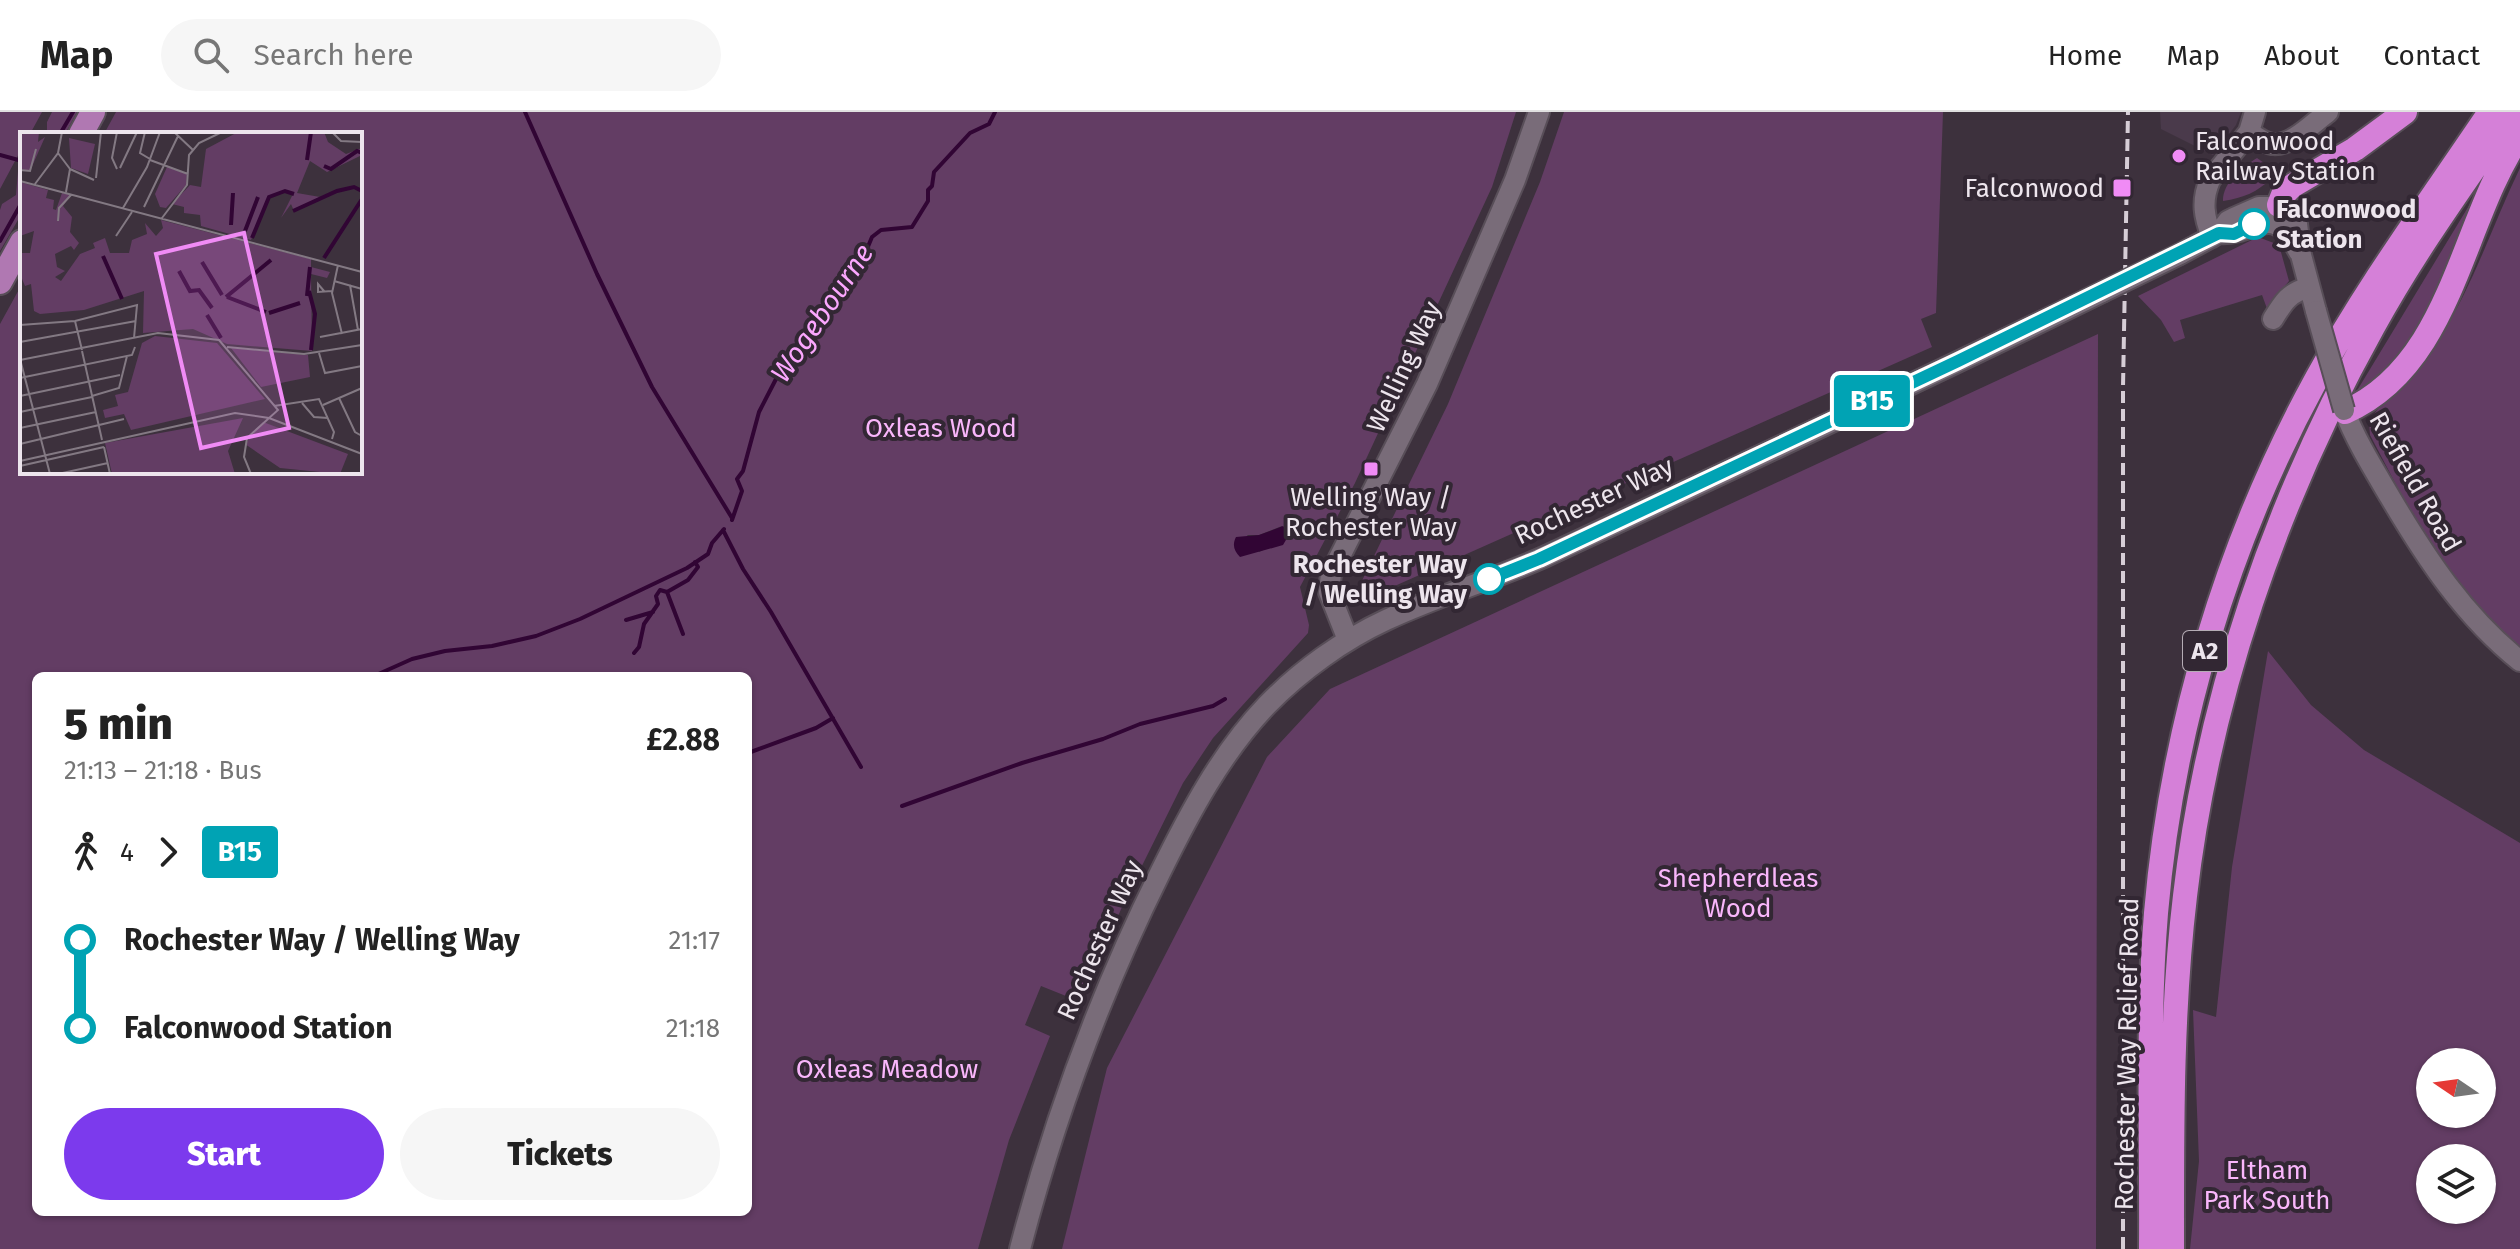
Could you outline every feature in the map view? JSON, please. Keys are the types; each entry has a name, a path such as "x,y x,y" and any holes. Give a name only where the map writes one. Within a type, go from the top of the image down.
{"highway":[{"path":"2285,196 2405,112"},
{"path":"2345,411 2368,402 2382,390 2427,335 2494,185 2501,122"},
{"name":"Rochester Way Relief Road","path":"2151,1249 2152,977 2156,912 2172,793 2198,673 2253,514 2270,472 2316,380 2380,273 2501,122"},
{"name":"Rochester Way Relief Road","path":"2172,1249 2176,983 2185,894 2198,810 2220,708 2236,652 2288,503 2328,412 2375,323 2501,122"}],"main road":[{"path":"82,132 93,112"},
{"path":"0,282 20,246"}],"street":[{"name":"Welling Way","path":"1348,640 1330,597 1331,574 1427,384 1515,180 1539,112"},
{"path":"2216,235 2204,217 2206,189 2249,132 2255,112"},
{"path":"2249,132 2273,145 2283,143 2328,112"},
{"name":"Rochester Way","path":"1020,1249 1076,1062 1137,920 1175,842 1242,732 1307,670 1348,640 1385,620 1539,559 2094,296 2216,235 2228,221 2285,196"},
{"name":"Riefield Road","path":"2285,196 2297,224 2309,287 2345,411 2362,450 2443,581 2488,633 2520,661"},
{"name":"Riefield Road","path":"2216,235 2234,234 2261,222 2273,223 2287,233 2301,255"},
{"path":"2273,319 2286,297 2309,287"}],"shaded area":[{"path":"2160,112 2241,112 2236,125 2213,155 2161,129"},
{"path":"1283,526 1290,533 1283,545 1240,557 1236,552 1236,537 1259,535"}],"green space":[{"path":"0,112 42,112 31,132 20,132 20,152 0,189"},
{"path":"52,112 77,112 66,132 47,132 47,122"},
{"name":"Oxleas Wood","path":"116,112 1516,112 1492,187 1355,483 1300,587 1308,633 1213,738 1183,783 1125,900 1081,1002 1041,986 1025,1025 1050,1036 1009,1140 978,1249 0,1249 0,324 20,288 20,474 362,474 362,132 105,132","holes":["1282,526 1282,544 1259,552 1247,535 1259,535"]},
{"path":"1564,112 1943,112 1936,313 1921,319 1932,347 1370,597 1356,593 1448,404 1540,182"},
{"path":"2499,156 2415,339 2361,402 2358,389"},
{"path":"2257,158 2267,165 2272,178 2250,194 2223,201 2230,181"},
{"path":"2520,168 2520,653 2462,595 2435,559 2370,435 2369,421 2424,359 2453,316"},
{"path":"18,171 20,216 0,251 0,210 2,204 16,195"},
{"path":"2258,237 2279,245 2289,281 2278,294 2269,314 2262,295 2180,320 2185,338 2174,342 2161,320 2138,296"},
{"name":"Shepherdleas Wood","path":"2098,334 2096,1249 1062,1249 1107,1068 1267,757 1330,689"},
{"name":"Eltham Park South","path":"2268,651 2311,705 2364,750 2520,843 2520,1249 2190,1249 2199,1161 2193,1010 2216,1017 2232,867"}],"waterway":[{"path":"61,132 73,112"},
{"path":"525,112 597,274 652,387 732,518"},
{"name":"Wogebourne","path":"732,520 742,491 737,479 743,471 759,412 776,379 792,368 790,359 795,349 807,339 836,292 859,268 872,237 881,230 912,227 928,201 934,172 970,133 989,124 995,112"},
{"path":"0,155 20,160"},
{"path":"0,241 20,206"},
{"name":"Wogebourne","path":"383,672 412,659 536,636 580,619 687,568 708,554 712,543 724,529"},
{"path":"723,530 861,767"},
{"path":"634,653 639,647 644,624 658,604 656,596 660,590 667,592 688,580 698,567 695,562"},
{"path":"667,592 683,634"},
{"path":"626,620 653,612"},
{"path":"902,806 1022,763 1103,739 1140,724 1213,706 1225,699"},
{"path":"752,752 816,728 833,718"}],"railway":[{"path":"2123,1249 2123,387 2128,112"}],"bus line":[{"name":"B15","path":"1489,579 1539,559 1873,401 2219,233 2234,234 2254,224"}],"place":[{"name":"Falconwood Railway Station","path":"2179,156"},
{"name":"Falconwood","path":"2122,188"},
{"name":"Falconwood Station","path":"2254,224"},
{"name":"Welling Way / Rochester Way","path":"1371,469"},
{"name":"Rochester Way / Welling Way","path":"1489,579"}],"park label":[{"name":"Oxleas Meadow","path":"887,1069"}]}
